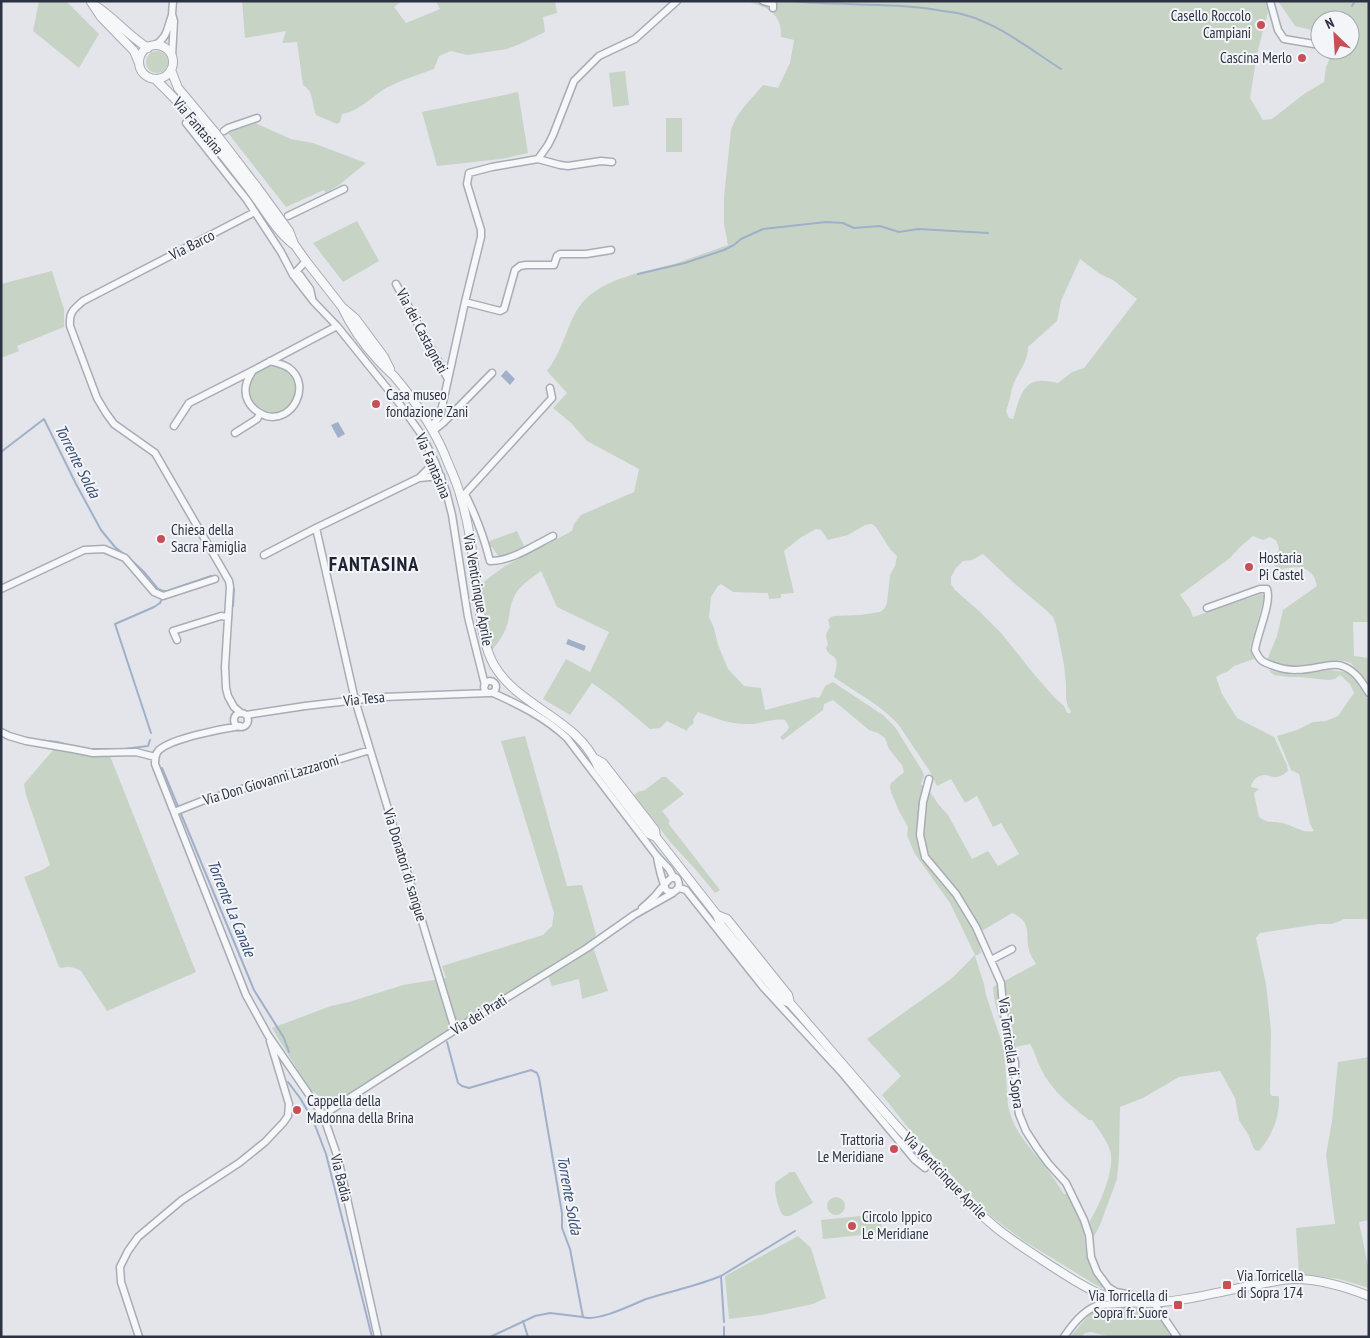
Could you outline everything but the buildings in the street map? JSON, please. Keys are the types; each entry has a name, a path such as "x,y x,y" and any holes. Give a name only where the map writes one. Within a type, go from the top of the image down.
{"street":[{"path":"91,2 101,17 134,51 142,70 148,77 155,79 162,78 172,70 174,21 172,1"},
{"path":"538,159 554,135 574,81 599,56 635,39 676,1"},
{"path":"763,1 773,6"},
{"path":"1270,1 1278,30 1284,39 1310,43"},
{"path":"91,2 106,12 134,39 152,47 163,47 172,56"},
{"path":"140,63 142,53 162,41 172,14"},
{"name":"Via Fantasina","path":"172,70 178,88 214,130 289,231 294,244 306,261 342,307 355,318 384,357 393,375 432,429 463,496 552,398 550,388"},
{"name":"Via Fantasina","path":"155,79 187,110 283,236 294,244"},
{"path":"224,131 257,118"},
{"path":"186,123 255,212 281,252 293,275"},
{"name":"Via dei Castagneti","path":"432,429 440,416 481,238 481,230 467,184 468,174 492,167 538,159 568,166 601,161 612,162"},
{"path":"288,216 344,189"},
{"name":"Via Barco","path":"227,617 229,582 154,453 114,424 97,398 70,326 70,318 73,310 83,301 255,212"},
{"path":"465,302 500,311 504,309 515,270 520,266 554,265 557,256 560,254 586,254 611,250"},
{"path":"293,275 306,261"},
{"path":"293,275 300,275 306,282 314,271"},
{"name":"Via Fantasina","path":"293,275 399,403 421,434 435,462 446,491 452,515 468,618 488,690"},
{"name":"Via Fantasina","path":"306,282 314,302"},
{"name":"Via dei Castagneti","path":"396,284 448,379"},
{"path":"174,426 189,403 337,326"},
{"path":"252,371 247,379 245,389 247,399 252,408 260,414 269,417 280,416 288,412 295,404 299,395 300,385 290,368 281,363 270,361"},
{"path":"432,429 443,423 492,373"},
{"path":"235,433 258,419 260,414"},
{"path":"264,555 419,478 435,462"},
{"path":"419,478 441,476"},
{"path":"463,496 482,533 490,561 510,558 553,536"},
{"name":"Via Venticinque Aprile","path":"463,496 484,633 493,664 512,687 566,727 580,740 649,834 656,837 717,914 721,925 783,1000 790,1003 906,1136 957,1191 995,1226 1091,1290 1107,1298 1135,1302"},
{"name":"Via Donatori di sangue","path":"316,528 356,700 455,1030"},
{"path":"1,589 84,550 104,549 124,558 154,592 163,596 215,579"},
{"path":"1207,608 1260,589 1267,589 1268,602 1254,650 1260,660 1285,670 1341,665 1354,672 1369,693"},
{"path":"176,640 173,631 221,616 227,617 226,688 234,707 245,716"},
{"name":"Via Fantasina","path":"479,663 494,683"},
{"path":"488,690 488,682 494,683 513,702"},
{"path":"488,690 496,689 494,683"},
{"path":"488,690 554,726 567,738 656,855 679,882 679,887"},
{"name":"Via Tesa","path":"245,716 296,707 383,697 467,693 488,690"},
{"path":"234,707 236,724 240,726"},
{"path":"228,728 237,715 245,716"},
{"path":"139,1337 121,1282 120,1267 128,1251 138,1237 182,1200 239,1162 265,1142 284,1123 288,1116 289,1104 268,1035 246,994 155,764 155,757 158,751 166,745 178,740 245,725 245,716"},
{"path":"1,732 26,741 74,748 93,753 136,752 155,757"},
{"name":"Via Don Giovanni Lazzaroni","path":"174,812 210,798 370,750"},
{"name":"Via Torricella di Sopra","path":"929,779 922,802 920,835 925,857 956,894 976,927 1001,983 1008,1038 1015,1062 1019,1114 1026,1131 1037,1148 1066,1183 1084,1220 1088,1235 1090,1257 1097,1272 1108,1287 1116,1292 1137,1296 1144,1303"},
{"path":"656,855 661,878 666,890 672,892"},
{"name":"Via dei Prati","path":"634,915 656,894 667,879 675,878 682,871"},
{"name":"Via dei Prati","path":"322,1115 587,948 634,915 676,891 690,880"},
{"name":"Via Venticinque Aprile","path":"679,887 686,890 764,987 843,1074 915,1160 926,1168"},
{"path":"992,960 1012,949"},
{"name":"Via Badia","path":"268,1035 322,1115 338,1158 378,1337"},
{"name":"Via Torricella di Sopra","path":"1135,1302 1154,1303 1288,1280 1318,1281 1369,1296"},
{"path":"1064,1337 1073,1324 1089,1309 1098,1306 1135,1302"},
{"path":"1154,1303 1176,1337"}],"green space":[{"path":"39,1 66,1 99,34 79,68 33,31"},
{"path":"242,1 402,1 394,7 406,23 440,9 436,1 555,1 557,13 543,17 545,32 507,49 467,55 451,51 439,56 434,69 386,88 360,107 342,114 340,122 337,124 316,115 311,94 303,85 297,42 282,43 286,31 245,38"},
{"path":"745,1 1265,1 1268,12 1257,54 1250,98 1263,120 1272,119 1304,94 1324,82 1329,60 1360,60 1360,10 1310,10 1310,30 1295,26 1278,1 1369,1 1369,622 1353,622 1354,656 1369,658 1369,686 1351,663 1343,661 1289,668 1267,660 1277,636 1283,610 1317,586 1315,579 1308,570 1297,567 1279,570 1276,568 1274,560 1279,550 1277,542 1270,537 1263,540 1253,536 1230,558 1180,595 1193,617 1261,594 1265,595 1250,648 1254,659 1234,666 1216,677 1222,694 1237,718 1274,737 1287,765 1288,771 1282,775 1275,777 1262,775 1257,777 1252,783 1251,787 1259,789 1254,793 1259,817 1269,822 1278,822 1310,832 1314,831 1310,824 1299,774 1291,770 1277,736 1297,730 1313,722 1326,721 1338,716 1354,693 1350,684 1340,675 1335,679 1328,680 1274,675 1268,670 1292,675 1330,670 1346,672 1357,682 1369,701 1369,919 1344,919 1332,924 1319,924 1260,933 1256,938 1266,984 1271,1030 1270,1093 1272,1096 1279,1097 1277,1119 1264,1145 1259,1151 1253,1147 1249,1136 1239,1120 1235,1098 1220,1071 1179,1077 1143,1098 1120,1107 1117,1179 1100,1225 1093,1238 1089,1223 1102,1197 1109,1177 1111,1167 1110,1150 1092,1120 1089,1120 1069,1103 1050,1084 1030,1044 1010,1048 995,1003 993,987 1036,964 1029,950 1026,924 1012,913 977,934 981,953 975,956 1004,1049 1010,1114 1022,1138 1047,1168 1064,1194 1069,1194 1079,1213 1087,1258 1103,1287 1101,1288 1024,1241 993,1218 910,1130 882,1095 901,1076 867,1039 951,979 975,955 950,903 915,854 911,845 907,835 908,827 899,811 890,787 891,783 904,772 902,765 889,749 885,738 869,730 833,700 824,704 823,710 783,740 780,737 789,727 785,720 742,724 723,721 698,712 693,720 694,723 687,731 667,721 660,728 650,729 592,683 570,715 543,699 566,659 590,672 609,632 557,607 541,571 517,591 512,602 505,630 492,650 489,640 481,590 482,583 505,566 572,531 574,524 581,515 634,492 639,469 587,441 571,423 553,408 567,393 547,371 559,351 576,312 591,294 614,281 677,263 728,245 724,224 724,197 731,130 741,111 763,85 778,88 790,63 794,40 781,37 781,29 776,16 760,5","holes":["1080,259 1100,274 1113,280 1137,299 1084,368 1072,372 1058,383 1043,381 1032,383 1024,390 1013,419 1009,418 1006,411 1012,388 1028,353 1028,347 1057,321 1061,301","872,524 897,556 895,566 890,575 887,603 880,612 834,616 828,620 830,627 826,634 828,645 826,648 828,653 837,662 834,677 876,705 898,724 929,770 937,786 951,779 965,803 977,796 993,827 1001,823 1019,854 998,866 988,851 972,859 948,815 930,792 921,784 924,776 923,772 895,727 883,715 833,682 825,686 820,697 765,710 761,688 744,686 728,669 718,645 709,617 711,597 718,586 721,584 733,592 768,593 769,599 781,598 781,594 794,593 784,551 800,538 816,529 821,530 828,540 848,535 865,525","983,554 1053,617 1064,665 1066,699 1071,711 1070,713 1067,713 1064,706 1033,673 1002,634 951,584 951,577 963,561 972,560"]},
{"path":"153,51 161,51 168,58 168,66 161,73 153,73 146,66 146,58"},
{"path":"625,71 629,105 613,107 609,73"},
{"path":"518,92 528,153 501,159 437,166 422,112"},
{"path":"666,118 682,118 682,152 666,152"},
{"path":"253,122 291,139 313,143 366,163 326,193 324,190 286,207 228,133"},
{"path":"357,221 379,261 343,282 313,243"},
{"path":"52,271 64,309 64,327 17,346 19,351 1,358 1,284"},
{"path":"272,365 281,367 289,372 294,380 296,389 294,398 289,406 281,411 272,413 263,411 255,406 250,398 248,389 250,380 255,372 263,367"},
{"path":"517,531 525,548 519,552 503,557 497,554 492,547 488,546 487,542"},
{"path":"525,736 567,886 582,885 596,934 592,944 608,991 582,999 579,979 552,986 547,973 350,1096 328,1098 318,1095 308,1087 272,1028 331,1006 403,985 446,978 442,966 543,935 552,926 554,913 501,741"},
{"path":"54,749 88,756 110,756 196,972 107,1011 81,971 72,967 59,967 24,877 50,865 24,784"},
{"path":"662,777 666,777 684,794 662,811 670,821 668,823 720,890 715,893 671,843 634,795 645,790"},
{"path":"1369,1057 1369,1220 1359,1222 1369,1271 1369,1288 1339,1279 1299,1274 1296,1228 1335,1224 1326,1155 1332,1121 1338,1062"},
{"path":"790,1172 795,1172 813,1203 790,1216 786,1216 782,1214 779,1207 775,1185 776,1182"},
{"name":"Circolo Ippico Le Meridiane","path":"836,1197 842,1200 845,1206 842,1212 836,1215 830,1212 827,1206 830,1200"},
{"name":"Circolo Ippico Le Meridiane","path":"880,1214 882,1233 823,1239 821,1220"},
{"path":"798,1236 811,1248 826,1298 813,1304 761,1315 729,1319 725,1276"},
{"path":"1133,1305 1146,1307 1162,1318 1173,1337 1111,1337 1091,1332 1085,1333 1081,1337 1070,1337 1094,1309 1106,1306"}],"water":[{"path":"506,370 515,379 510,385 501,376"},
{"path":"338,422 345,434 338,438 331,425"},
{"path":"568,639 586,646 584,651 566,644"}],"waterway":[{"path":"644,27 672,1"},
{"path":"791,1 905,6 962,14 978,19 1002,31 1061,69"},
{"path":"1352,6 1355,1"},
{"path":"638,274 685,263 724,250 741,239 763,229 826,222 843,223 854,228 880,226 899,232 918,229 988,233"},
{"name":"Torrente Solda","path":"1,452 44,419 101,530 115,547 125,555"},
{"name":"Torrente Solda","path":"129,558 158,589 163,591 211,576"},
{"name":"Torrente Solda","path":"233,606 234,589"},
{"path":"151,733 115,624 154,607 162,599"},
{"name":"Torrente Solda","path":"231,622 232,612"},
{"name":"Torrente La Canale","path":"37,740 57,742 76,747"},
{"name":"Torrente La Canale","path":"88,749 124,749 148,746 150,740"},
{"name":"Torrente La Canale","path":"162,768 254,990 284,1038 289,1052"},
{"name":"Torrente Solda","path":"447,1042 458,1083 462,1086 469,1088 531,1070 537,1073 562,1213 562,1228 570,1249 583,1317 589,1318 605,1315 646,1299 721,1276 724,1322"},
{"name":"Torrente La Canale","path":"288,1082 313,1120 326,1154 372,1337"},
{"path":"721,1276 795,1231"},
{"path":"490,1337 535,1316 550,1313 583,1317"},
{"path":"523,1321 528,1337"},
{"name":"Torrente Solda","path":"724,1327 724,1337"}],"place":[{"name":"Casello Roccolo Campiani","path":"1261,25"},
{"name":"Cascina Merlo","path":"1302,58"},
{"name":"Casa museo fondazione Zani","path":"376,404"},
{"name":"Chiesa della Sacra Famiglia","path":"161,539"},
{"name":"Hostaria Pi Castel","path":"1249,567"},
{"name":"Cappella della Madonna della Brina","path":"297,1110"},
{"name":"Trattoria Le Meridiane","path":"894,1149"},
{"name":"Circolo Ippico Le Meridiane","path":"852,1226"},
{"name":"Via Torricella di Sopra 174","path":"1227,1285"},
{"name":"Via Torricella di Sopra fr. Suore","path":"1178,1305"}],"district":[{"name":"FANTASINA","path":"374,564"}]}
